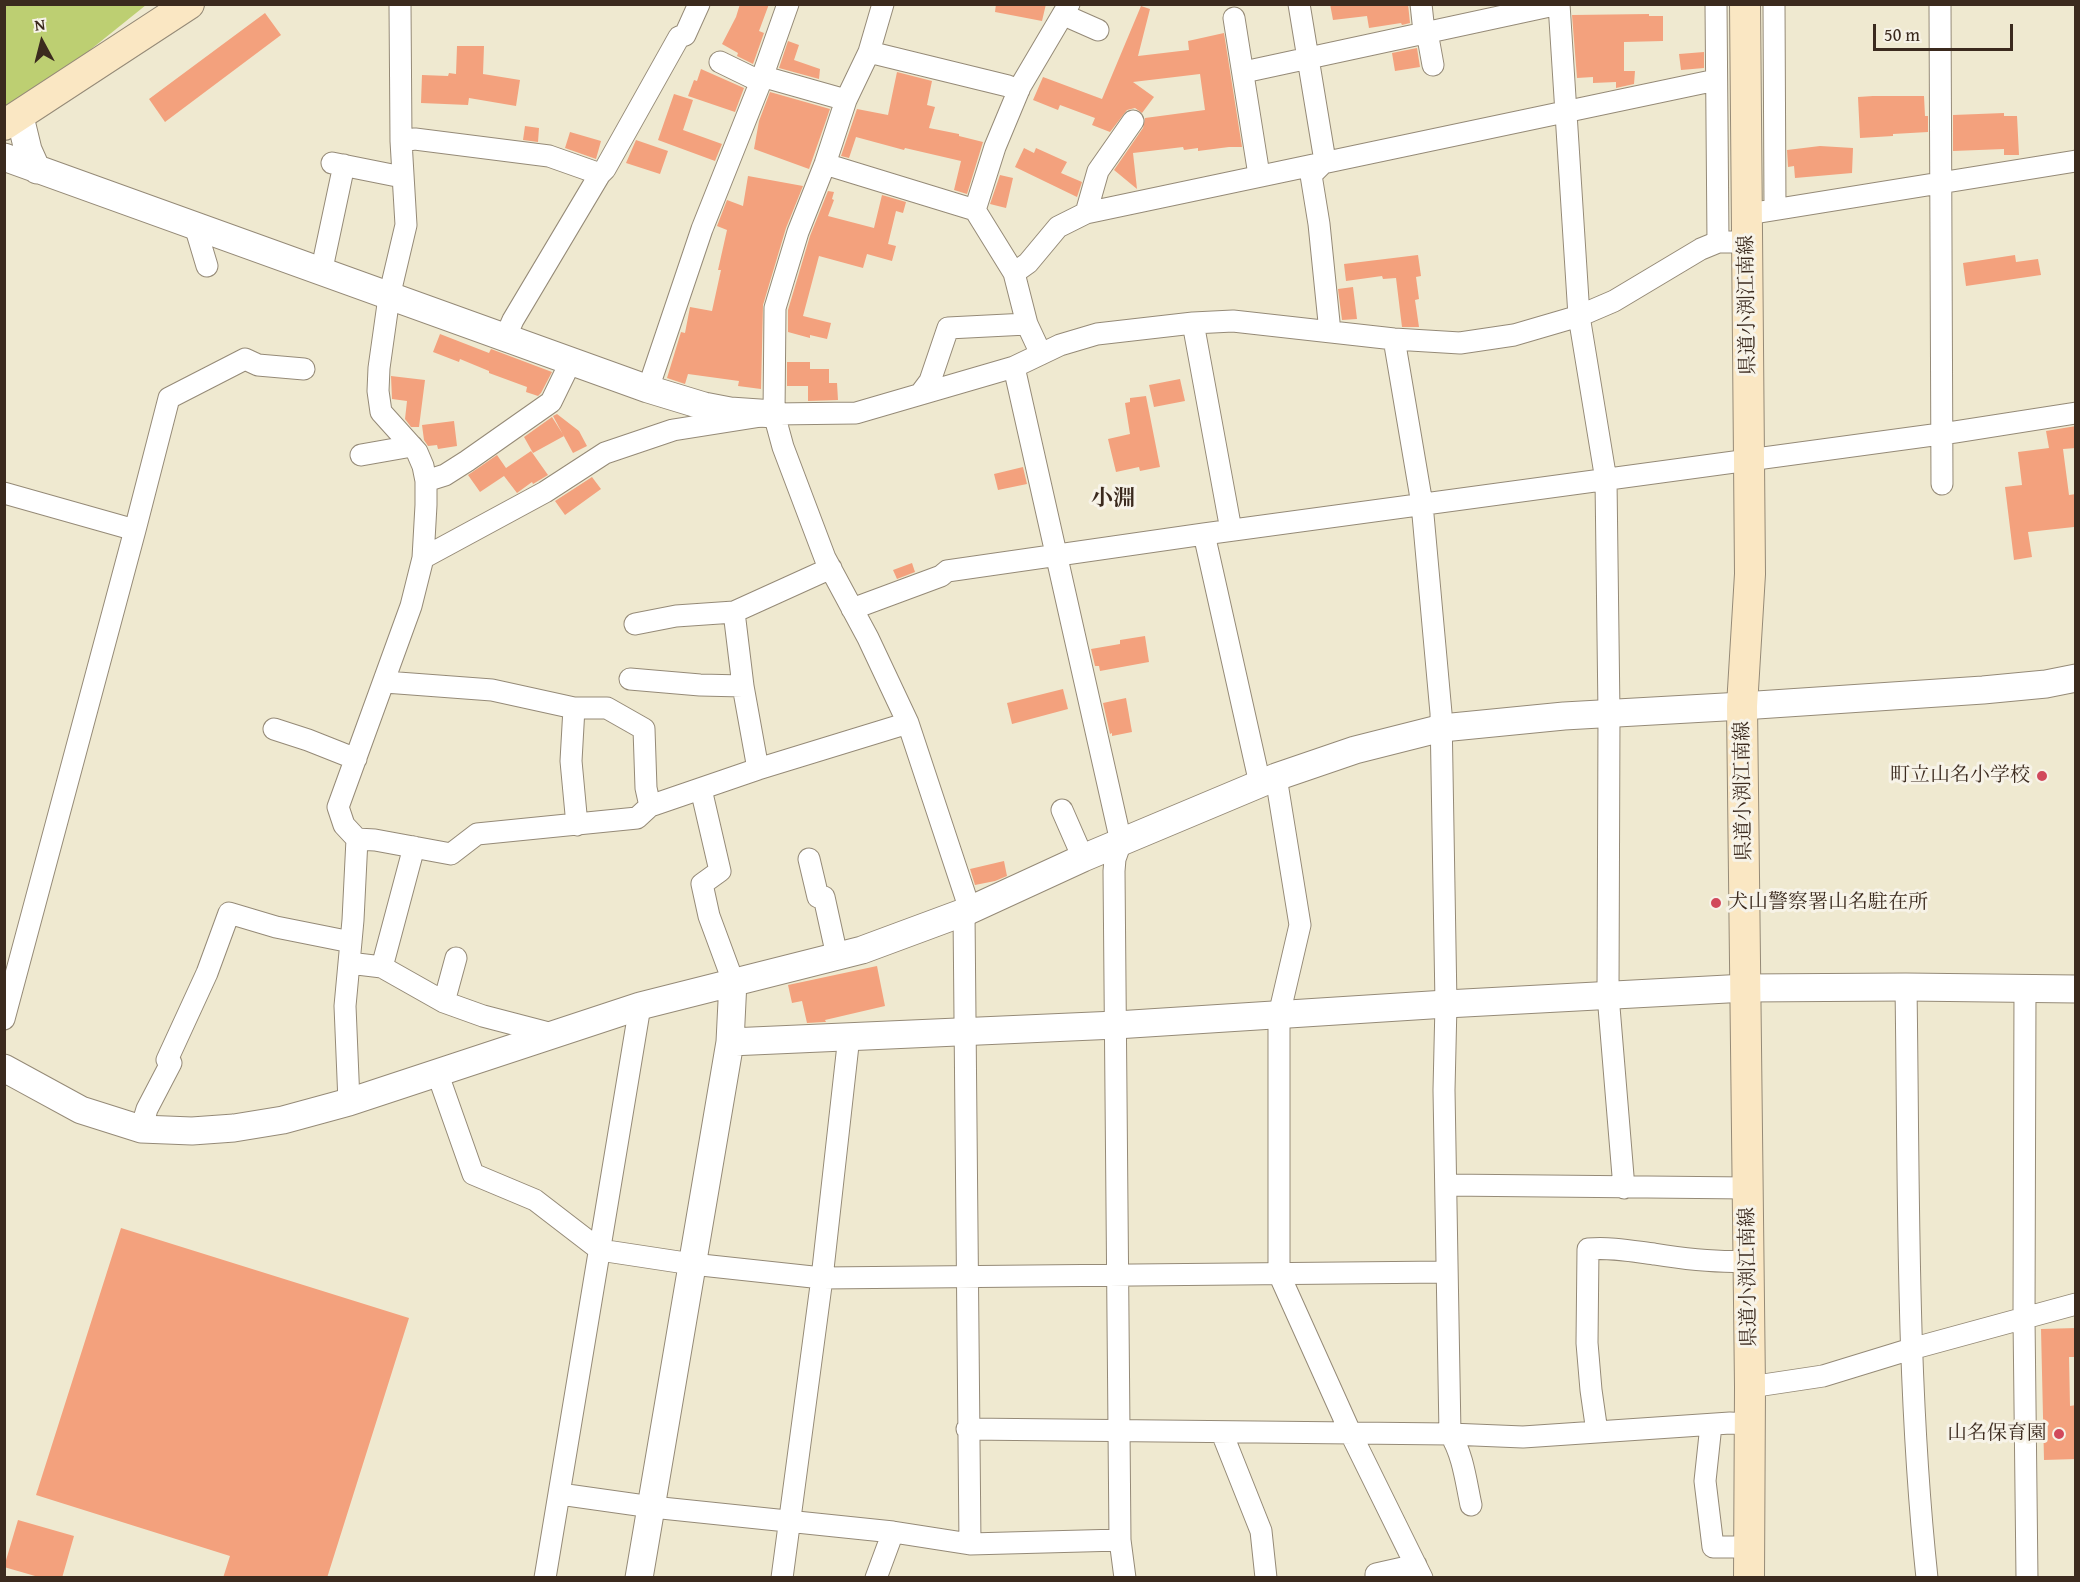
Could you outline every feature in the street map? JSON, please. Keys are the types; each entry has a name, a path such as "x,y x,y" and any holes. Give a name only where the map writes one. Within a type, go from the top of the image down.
{"main road":[{"path":"12,121 189,4"},
{"name":"県道小渕江南線","path":"1745,4 1750,573 1742,706 1750,1387 1748,1424 1749,1578"}],"street":[{"path":"349,1102 345,1006 357,839 345,825 338,807 411,606 423,558 426,481 423,466 412,446 381,412 378,391 388,297 406,225 401,141 400,4"},
{"path":"505,338 513,320 605,169 679,36 685,34 699,4"},
{"path":"648,389 702,229 751,107 788,4"},
{"path":"883,4 868,26 869,52 846,100 825,164 798,232 775,308 774,414 783,447 831,568 908,723 967,912 966,1275 970,1544"},
{"path":"1299,4 1325,161"},
{"path":"1421,4 1433,65"},
{"path":"1240,86 1307,58 1558,4 1579,316 1606,480 1609,714 1608,995 1624,1188"},
{"path":"1716,4 1716,80 1747,227"},
{"path":"1747,227 1774,4"},
{"path":"1940,4 1942,484"},
{"path":"975,210 995,147 1018,90 1066,10 1098,30"},
{"path":"1234,18 1240,86 1259,176"},
{"path":"869,52 1018,90"},
{"path":"720,62 760,78 846,100"},
{"path":"1014,273 1028,263 1058,227 1086,213 1716,80"},
{"path":"12,121 37,170"},
{"path":"1086,213 1098,171 1133,121"},
{"path":"401,141 415,139 549,156 600,174"},
{"path":"4,158 648,389 704,406 730,411 774,414 856,413 1014,367 1060,345 1097,334 1193,323 1233,321 1394,339 1460,343 1514,335 1579,316 1614,301 1701,249 1747,227 1940,183 2076,161"},
{"path":"1325,161 1311,175 1319,224 1330,332"},
{"path":"321,273 338,164 402,177"},
{"path":"825,164 975,210 1014,273 1027,324 1041,354"},
{"path":"195,226 207,266"},
{"path":"1193,323 1231,530"},
{"path":"921,393 930,381 948,328 1027,324"},
{"path":"1394,339 1422,504 1442,728 1446,1004 1444,1090 1446,1272 1450,1434 1465,1474 1471,1505"},
{"path":"4,1019 169,398 245,359 258,365 304,369"},
{"path":"426,481 445,475 551,402 571,361"},
{"path":"1014,367 1121,842 1115,859 1114,871 1120,1540 1125,1578"},
{"path":"852,609 941,576 947,571 1231,530 1942,434 2076,413"},
{"path":"423,558 545,492 605,453 673,430 774,414"},
{"path":"361,455 412,446"},
{"path":"4,493 135,530"},
{"path":"1204,534 1268,780 1300,925 1279,1014 1279,1274 1351,1434 1419,1571 1376,1574 1376,1578"},
{"path":"636,624 676,616 734,612 831,568"},
{"path":"734,612 743,686 758,769"},
{"path":"4,1068 81,1110 141,1129 192,1131 234,1128 283,1120 349,1102 640,1006 862,950 967,912 1083,858 1268,780 1355,750 1442,728 1564,716 1983,690 2046,684 2076,678"},
{"path":"630,679 743,686"},
{"path":"385,682 492,690 574,708 607,708 644,729 646,788 650,806"},
{"path":"574,708 571,761 577,825"},
{"path":"357,839 375,840 451,854 477,834 637,818 650,806 758,769 908,723"},
{"path":"274,729 356,759"},
{"path":"639,1578 730,1042 733,981 709,916 702,884 720,871 701,789"},
{"path":"1062,810 1083,858"},
{"path":"382,967 414,847"},
{"path":"809,859 818,897 824,897 837,956"},
{"path":"141,1129 147,1109 171,1063 167,1060 207,972 229,913 276,927 351,942"},
{"path":"444,1002 456,958"},
{"path":"349,963 382,967 444,1002 483,1016 552,1034"},
{"path":"1906,987 1911,1349 1920,1513 1927,1578"},
{"path":"730,1042 1116,1025 1746,988 1906,987 2076,990"},
{"path":"2025,989 2024,1318 2027,1578"},
{"path":"545,1578 640,1006"},
{"path":"782,1578 822,1278 849,1036"},
{"path":"437,1072 473,1174 535,1200 600,1250 692,1264 822,1278 1446,1272"},
{"path":"1446,1185 1748,1188"},
{"path":"1597,1432 1587,1343 1588,1249 1608,1247 1716,1262 1748,1261"},
{"path":"1750,1387 1823,1376 1911,1349 2076,1304"},
{"path":"968,1429 1450,1434 1523,1437 1748,1424"},
{"path":"1711,1425 1705,1481 1713,1547 1748,1547"},
{"path":"1222,1433 1261,1531 1266,1578"},
{"path":"560,1494 652,1507 893,1532 970,1544 1120,1540"},
{"path":"876,1578 893,1532"}],"green space":[{"path":"5,5 146,5 49,83 5,109"}],"building":[{"path":"740,4 769,4 759,31 764,33 753,64 737,56 738,53 722,44"},
{"path":"996,4 1046,4 1042,21 995,12"},
{"path":"1330,4 1408,4 1410,23 1369,28 1367,16 1333,20"},
{"path":"1141,6 1150,9 1138,56 1189,50 1188,41 1224,33 1242,147 1198,151 1198,148 1184,150 1183,147 1133,153 1137,189 1114,170 1143,128 1145,118 1205,110 1200,74 1133,82 1154,97 1142,113 1135,108 1127,110 1110,132 1092,125 1095,118 1060,105 1058,110 1033,100 1043,77 1102,99"},
{"path":"265,13 281,35 165,122 149,99"},
{"path":"1649,14 1649,16 1663,16 1663,41 1624,42 1624,71 1635,71 1634,84 1616,88 1616,82 1593,83 1593,77 1577,78 1572,15"},
{"path":"788,41 799,45 794,60 820,69 819,79 779,68"},
{"path":"457,46 484,46 483,74 520,80 516,106 469,98 468,105 421,103 422,75 456,74"},
{"path":"1417,48 1420,67 1395,71 1392,53"},
{"path":"1704,52 1704,68 1681,70 1679,54"},
{"path":"701,69 744,88 735,112 688,96"},
{"path":"897,72 932,81 927,105 935,107 929,128 983,142 967,194 954,190 961,161 905,148 904,150 856,137 849,158 841,156 857,109 888,115"},
{"path":"770,92 830,109 809,169 754,149 759,121"},
{"path":"674,94 693,100 683,130 722,144 715,161 658,140"},
{"path":"1924,96 1928,132 1860,138 1858,97"},
{"path":"2004,113 2004,116 2017,116 2019,155 2004,155 2004,149 1953,151 1953,115"},
{"path":"525,126 539,128 538,142 523,140"},
{"path":"570,132 601,141 596,159 565,148"},
{"path":"636,140 668,151 660,174 626,163"},
{"path":"1820,146 1853,148 1852,173 1795,178 1794,166 1788,167 1787,150"},
{"path":"1024,148 1034,153 1036,148 1067,162 1061,173 1082,182 1077,197 1015,167"},
{"path":"1000,175 1013,178 1006,208 990,204"},
{"path":"748,176 803,186 786,228 763,305 761,389 738,386 739,381 688,374 685,384 667,378 681,332 685,333 690,307 712,311 727,230 717,226 727,200 743,206"},
{"path":"828,191 834,192 832,199 834,200 828,216 874,228 882,195 906,202 903,213 896,211 888,244 896,246 892,261 867,254 863,268 819,256 803,316 831,323 827,339 810,335 810,338 788,332 788,310 810,236"},
{"path":"1418,255 1421,276 1416,277 1419,299 1415,300 1419,327 1402,327 1396,278 1383,279 1382,276 1346,281 1344,264"},
{"path":"2015,255 2016,262 2038,259 2041,275 1966,286 1963,263"},
{"path":"1353,287 1357,319 1342,320 1338,289"},
{"path":"440,334 489,353 491,349 552,372 538,396 526,392 527,387 460,359 459,362 433,352"},
{"path":"787,362 810,362 810,369 829,369 829,383 837,383 838,400 808,401 808,386 787,386"},
{"path":"391,376 425,380 419,427 411,427 405,419 407,401 392,399"},
{"path":"1180,379 1185,401 1154,407 1149,385"},
{"path":"1146,396 1160,467 1140,471 1139,467 1116,472 1108,439 1130,434 1125,403 1130,402 1130,398"},
{"path":"557,414 579,431 587,446 573,453 553,416"},
{"path":"552,417 564,436 533,453 524,437"},
{"path":"454,421 457,446 438,449 437,445 428,446 424,440 422,425"},
{"path":"2076,426 2076,448 2063,449 2069,495 2076,494 2074,527 2028,532 2032,557 2014,560 2005,487 2022,485 2018,452 2049,448 2046,431"},
{"path":"531,451 548,475 533,484 532,482 517,493 504,476 480,492 468,475 497,455 506,468"},
{"path":"1023,467 1027,484 998,490 994,474"},
{"path":"592,477 601,489 565,515 555,501"},
{"path":"912,563 915,572 897,579 893,570"},
{"path":"1145,636 1149,662 1100,671 1099,666 1095,666 1091,649 1120,644 1120,640"},
{"path":"1063,689 1068,709 1012,724 1007,703"},
{"path":"1126,698 1132,732 1112,736 1103,703"},
{"path":"1004,861 1007,876 975,885 970,869"},
{"path":"877,966 885,1006 825,1020 826,1022 807,1023 802,1001 792,1003 788,985"},
{"path":"121,1228 409,1318 327,1578 223,1578 230,1556 36,1495"},
{"path":"2076,1328 2076,1357 2069,1357 2070,1406 2076,1405 2076,1459 2044,1460 2041,1329"},
{"path":"18,1520 74,1536 62,1578 42,1578 4,1567"}],"place":[{"name":"町立山名小学校","path":"2042,776"},
{"name":"犬山警察署山名駐在所","path":"1716,903"},
{"name":"山名保育園","path":"2059,1434"}],"district":[{"name":"小淵","path":"1113,499"}]}
